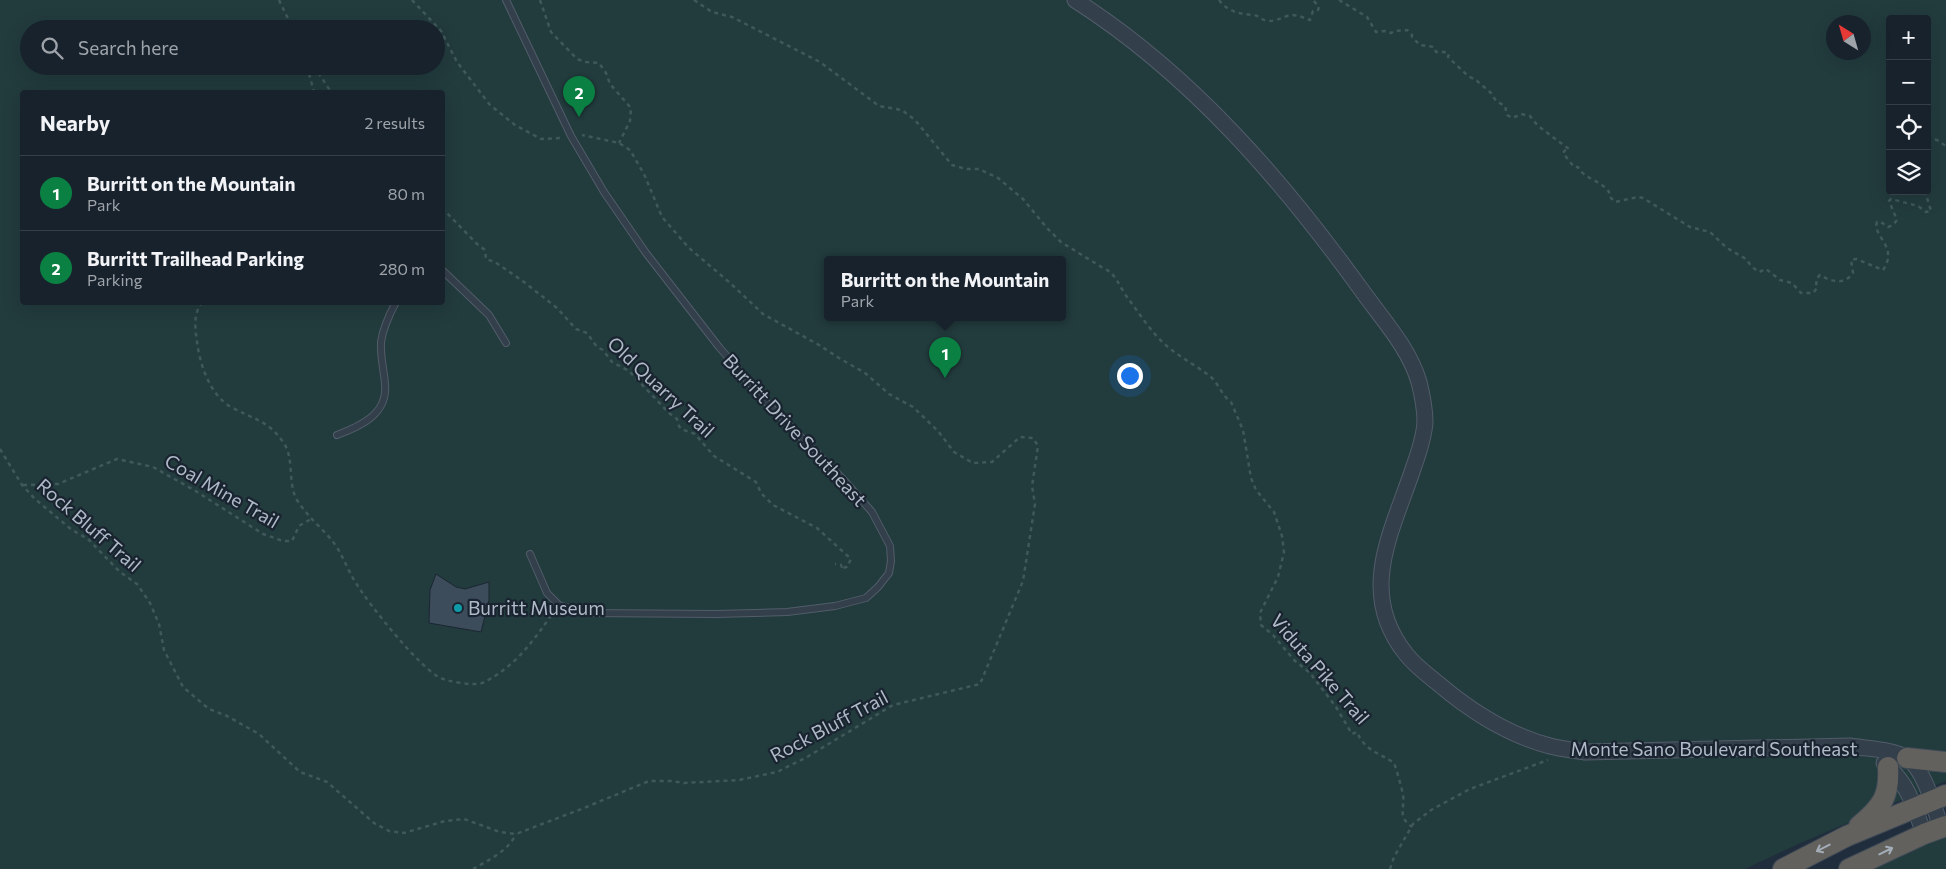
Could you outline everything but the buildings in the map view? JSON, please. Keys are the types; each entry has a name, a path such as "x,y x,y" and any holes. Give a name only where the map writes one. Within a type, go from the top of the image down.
{"highway":[{"path":"1907,758 1946,762"},
{"path":"1847,836 1881,805 1887,793 1889,782 1888,766"},
{"path":"1783,869 1847,836 1931,801"},
{"path":"1849,869 1937,829"}],"street":[{"name":"Monte Sano Boulevard Southeast","path":"1075,0 1170,71 1231,131 1337,256 1408,354 1419,381 1424,405 1425,423 1422,444 1387,540 1380,584 1381,601 1394,637 1406,654 1420,668 1482,716 1500,726 1551,746 1585,752 1850,746 1885,751 1907,758"},
{"path":"1867,749 1888,766 1906,786 1931,801"},
{"path":"1907,758 1917,767 1931,801 1937,829"}],"lane":[{"name":"Burritt Drive Southeast","path":"506,0 571,136 604,192 646,253 718,347 765,401 842,478 872,512 890,546 889,573 878,587 866,598 835,606 787,612 716,614 584,613 559,605"},
{"path":"445,273 489,315 506,344"},
{"path":"337,435 360,426 376,414 385,397 381,343 384,327 395,305"},
{"path":"530,554 547,593 559,605"}],"path":[{"path":"279,0 288,20"},
{"path":"412,0 431,20"},
{"path":"445,39 456,62 490,105 515,126 541,139 558,139 576,134 619,143 630,122 631,108 610,84 606,73 599,63 577,59 551,32 540,0"},
{"name":"Viduta Pike Trail","path":"694,0 712,12 732,17 820,62 880,106 902,110 915,120 952,165 966,169 979,168 998,178 1023,199 1061,242 1110,271 1157,336 1183,359 1211,378 1221,389 1230,402 1243,430 1251,478 1256,490 1274,512 1282,536 1284,552 1280,570 1260,612 1261,626 1273,635 1294,660 1306,668 1336,707 1352,734 1358,732 1362,743 1370,750 1380,753 1394,763 1403,793 1402,810 1405,822 1412,827"},
{"path":"1219,0 1232,11 1244,15 1258,16 1266,21 1298,15 1310,20 1314,11 1318,10 1319,7 1313,0"},
{"path":"1339,0 1367,17 1376,32 1391,33 1406,30 1417,43 1432,47 1436,52 1448,54 1448,58 1491,93 1496,101 1505,106 1507,115 1513,118 1520,114 1530,116 1538,126 1569,149 1566,149 1563,153 1574,167 1578,167 1583,174 1603,185 1615,202 1638,197 1643,198 1690,227 1710,232 1727,248 1746,259 1759,272 1766,269 1780,280 1796,286 1801,293 1813,292 1817,288 1817,278 1820,275 1824,278 1843,282 1853,274 1851,260 1856,259 1883,270 1888,257 1888,249 1876,229 1877,222 1881,222 1888,227 1897,220 1889,201 1891,199 1918,206 1926,212 1931,211 1926,195"},
{"path":"309,75 313,90"},
{"path":"320,75 331,90"},
{"path":"1931,139 1937,140 1946,146"},
{"name":"Rock Bluff Trail","path":"0,449 22,485 51,513 88,539 120,572 136,584 150,603 159,624 164,650 183,687 209,710 227,716 259,734 300,772 327,782 374,823 389,832 404,833 445,821 464,819 500,832 516,834 649,780 671,780 684,783 739,780 777,772 807,757 893,704 980,684 1023,581 1035,504 1032,486 1038,446 1033,438 1020,437 992,462 973,462 954,452 938,431 913,407 889,394 865,373 820,345 763,314 689,248 662,217 644,174 630,150 619,143"},
{"name":"Old Quarry Trail","path":"445,211 485,250 486,259 496,262 524,282 557,308 576,329 587,333 597,347 603,350 612,362 629,372 677,419 682,429 695,434 714,456 756,482 761,493 773,505 817,528 851,559 847,567 842,570 841,565 835,564"},
{"path":"200,305 196,311 195,325 199,353 204,370 216,393 229,406 274,429 286,445 292,488 297,500 311,519 334,544 355,582 372,606 425,668 440,678 463,683 482,683 511,665 533,640 559,605"},
{"name":"Coal Mine Trail","path":"22,485 58,484 117,460 153,467 194,490 263,534 284,541 292,541 299,526 311,519"},
{"path":"1390,869 1394,857 1412,827 1431,810 1470,789 1547,761 1551,746"},
{"path":"473,869 504,850 516,834"}],"green space":[{"path":"0,0 1946,0 1946,781 1796,845 1745,869 0,869"},
{"path":"1946,826 1946,869 1849,869"}],"place":[{"name":"Burritt Trailhead Parking","path":"579,117"},
{"name":"Burritt on the Mountain","path":"945,378"},
{"name":"Burritt Museum","path":"458,608"}]}
